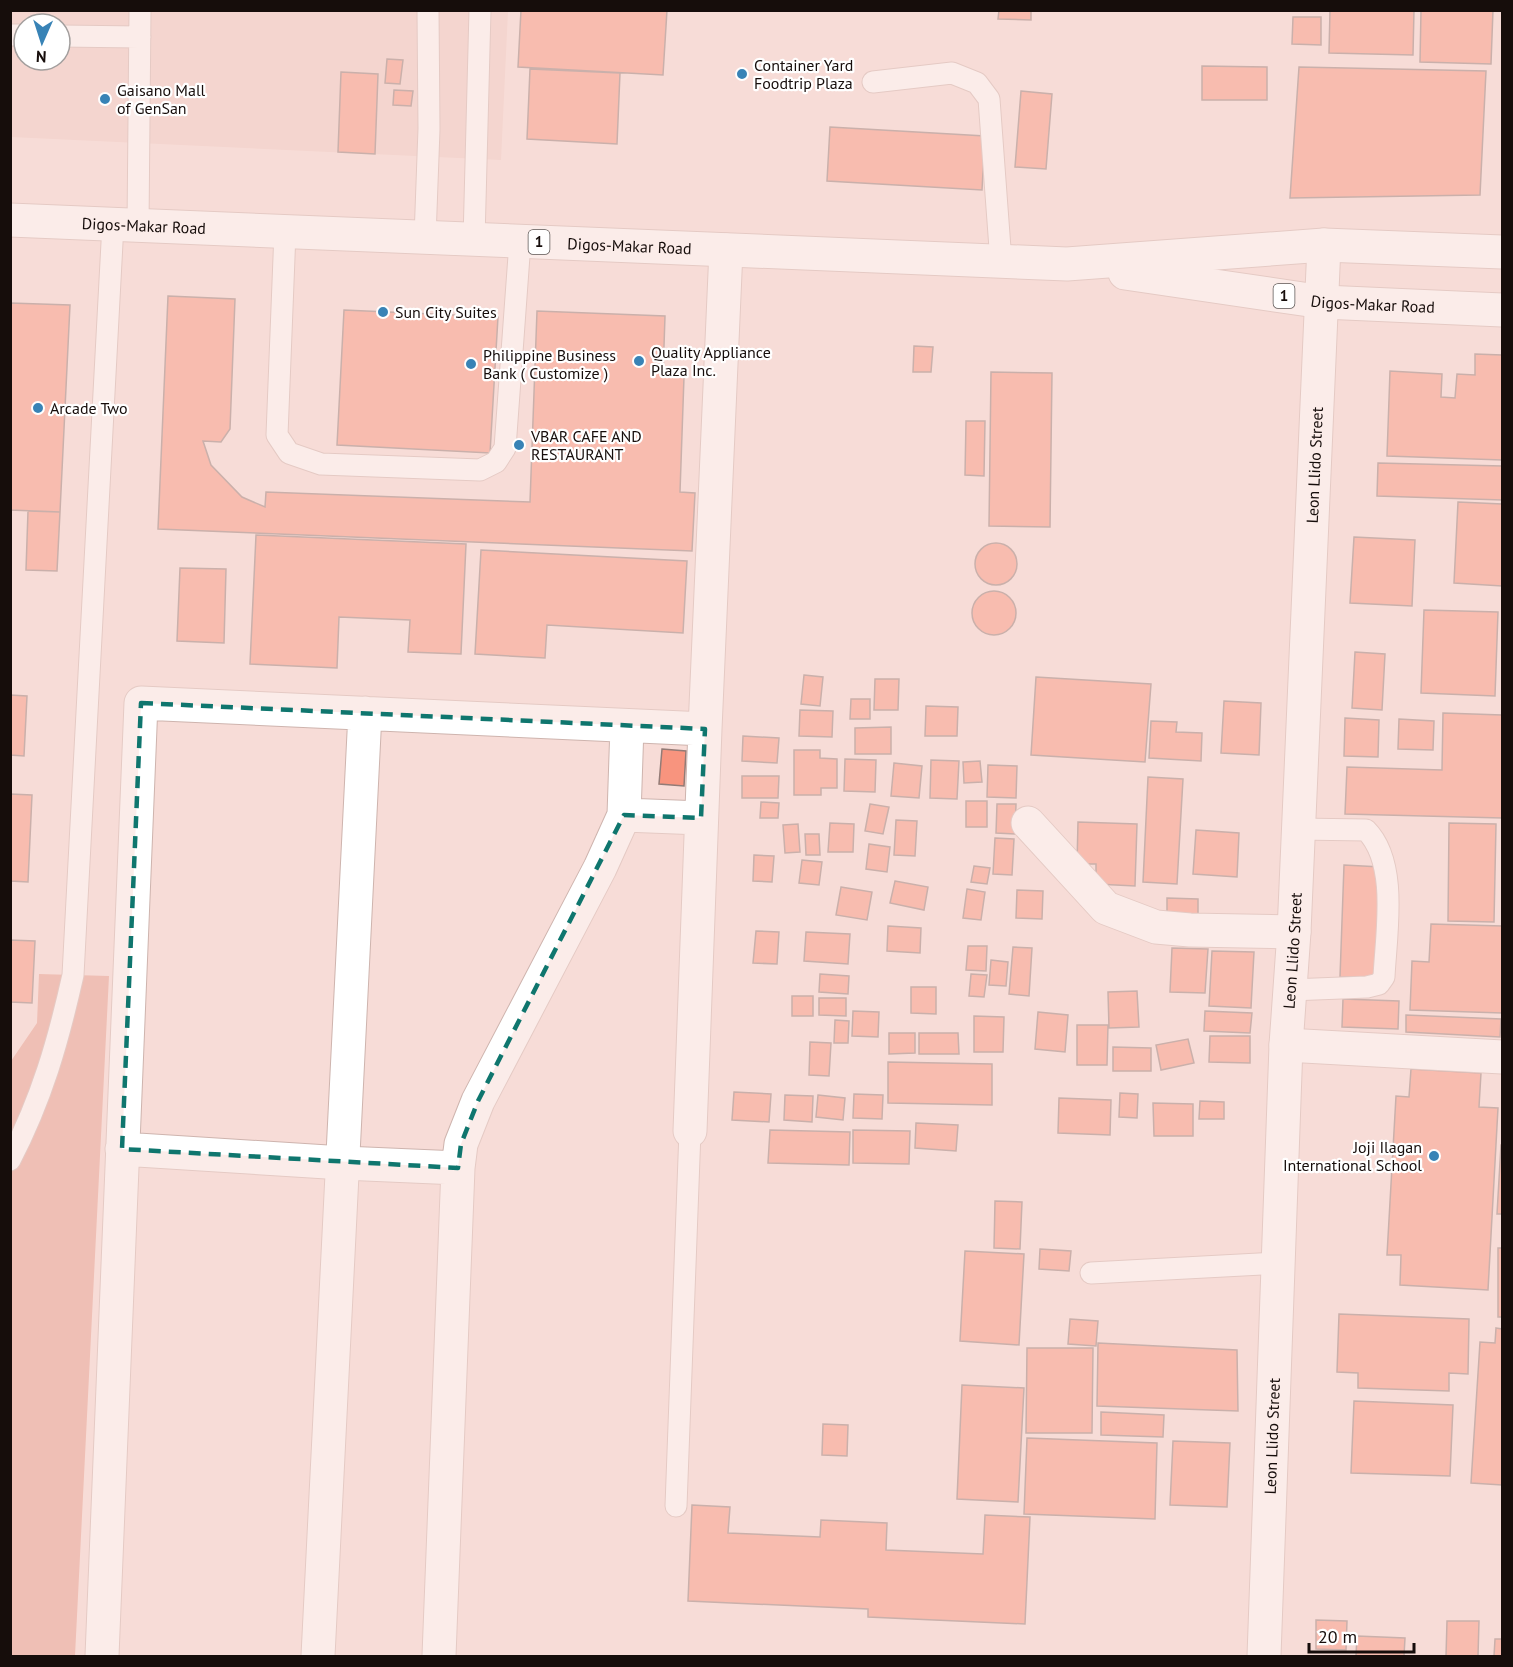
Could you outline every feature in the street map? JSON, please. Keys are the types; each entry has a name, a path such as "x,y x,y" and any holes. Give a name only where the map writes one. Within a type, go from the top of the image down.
{"street":[{"name":"Digos-Makar Road","path":"10,220 1067,264 1324,245 1503,252"},
{"name":"Leon Llido Street","path":"1264,1656 1287,1045 1324,245"},
{"path":"690,1131 726,250"},
{"name":"Digos-Makar Road","path":"1067,264 1323,302 1503,310"},
{"path":"102,1656 141,703 705,729"},
{"path":"318,1656 365,713"},
{"path":"439,1656 458,1168 461,1144 478,1101 600,868 624,815 627,726"},
{"path":"624,815 701,818"},
{"path":"1028,823 1106,908 1156,927 1294,932"},
{"path":"1287,1045 1503,1057"},
{"path":"122,1149 458,1168"}],"lane":[{"path":"10,1160 44,1084 58,1039 73,975 140,38 140,10"},
{"path":"425,238 429,129 428,10"},
{"path":"474,240 480,10"},
{"path":"72,36 140,38"},
{"path":"873,82 952,72 977,82 989,99 1001,262"},
{"path":"285,232 277,435 289,453 321,464 480,470 496,462 505,448 520,242"},
{"path":"1290,990 1367,987 1379,984 1384,977 1388,888 1382,852 1374,838 1366,830 1298,829"},
{"path":"676,1506 690,1131"},
{"path":"1091,1273 1279,1263"}],"highlighted area":[{"path":"141,703 705,729 701,818 624,815 478,1101 461,1144 458,1168 122,1149"}],"shaded area":[{"path":"11,11 508,11 501,160 11,137"},
{"path":"39,974 109,976 75,1656 11,1656 11,1061 37,1023"}],"building":[{"path":"521,10 667,10 663,75 518,67"},
{"path":"999,10 1031,10 1031,20 998,19"},
{"path":"1330,10 1414,10 1413,55 1329,53"},
{"path":"1421,10 1493,10 1491,64 1420,62"},
{"path":"1293,17 1321,17 1321,45 1292,44"},
{"path":"387,59 403,60 400,84 385,83"},
{"path":"1202,66 1267,67 1267,100 1202,100"},
{"path":"1299,67 1486,71 1480,195 1290,198"},
{"path":"530,69 620,73 617,144 527,139"},
{"path":"341,72 378,74 375,154 338,152"},
{"path":"394,90 413,91 411,106 393,105"},
{"path":"1021,91 1052,94 1046,169 1015,167"},
{"path":"830,127 985,136 982,190 827,181"},
{"path":"168,296 235,299 230,429 221,442 203,441 211,465 242,497 265,507 266,492 530,502 537,311 665,316 663,376 684,377 680,492 695,493 692,551 158,529"},
{"path":"168,296 235,299 230,429 221,442 203,441 211,465 242,497 265,507 266,492 530,502 537,311 665,316 663,376 684,377 680,492 695,493 692,551 158,529"},
{"name":"Arcade Two","path":"10,303 70,305 60,512 10,510"},
{"path":"344,310 498,317 490,453 337,445"},
{"path":"914,346 933,347 931,372 913,372"},
{"path":"1475,354 1502,355 1502,460 1387,456 1390,371 1442,374 1441,397 1455,398 1457,374 1475,375"},
{"path":"991,372 1052,373 1050,527 989,526"},
{"path":"966,421 985,421 984,476 965,475"},
{"path":"1378,463 1502,466 1502,500 1377,496"},
{"path":"1458,502 1502,504 1502,586 1454,583"},
{"path":"28,511 60,512 57,571 26,570"},
{"path":"256,535 466,544 461,654 408,652 410,620 339,617 337,668 250,664"},
{"path":"1354,537 1415,540 1412,606 1350,603"},
{"path":"996,543 1004,544 1011,549 1016,556 1016,572 1011,579 1004,584 996,585 988,584 981,579 976,572 975,564 976,556 981,549 988,544"},
{"path":"481,550 687,561 683,633 547,625 545,658 475,654"},
{"path":"180,568 226,569 224,643 177,641"},
{"path":"994,591 1009,598 1016,613 1009,628 994,635 979,628 972,613 979,598"},
{"path":"1424,610 1498,612 1495,696 1421,693"},
{"path":"1355,652 1385,654 1382,710 1352,708"},
{"path":"804,675 823,677 820,706 801,704"},
{"path":"1036,677 1151,684 1145,762 1031,755"},
{"path":"875,679 899,679 898,710 874,710"},
{"path":"10,695 27,696 24,756 10,755"},
{"path":"851,699 870,699 870,719 850,719"},
{"path":"1224,701 1261,703 1259,755 1221,753"},
{"path":"926,706 958,707 957,736 925,736"},
{"path":"800,710 833,711 832,737 799,736"},
{"path":"1443,713 1502,715 1502,818 1345,814 1347,767 1442,770"},
{"path":"1345,718 1379,720 1378,757 1344,756"},
{"path":"1399,719 1434,721 1433,750 1398,749"},
{"path":"1151,721 1177,722 1176,732 1202,733 1201,761 1149,758"},
{"path":"891,727 891,754 855,754 855,728"},
{"path":"743,736 779,738 777,763 742,761"},
{"path":"662,749 686,751 684,786 659,784"},
{"path":"794,750 820,750 820,758 837,759 837,788 821,788 821,795 794,795"},
{"path":"845,759 876,760 875,792 844,791"},
{"path":"931,760 959,761 957,799 930,798"},
{"path":"980,761 982,782 964,783 963,762"},
{"path":"894,763 922,766 919,798 891,796"},
{"path":"988,765 1017,766 1016,798 987,797"},
{"path":"742,776 779,776 778,798 742,798"},
{"path":"1148,777 1183,779 1177,884 1143,882"},
{"path":"10,794 32,795 28,882 10,881"},
{"path":"966,801 987,801 987,827 966,827"},
{"path":"761,802 779,803 778,818 760,818"},
{"path":"870,804 889,807 883,834 865,831"},
{"path":"997,804 1016,804 1015,834 996,833"},
{"path":"896,820 917,821 915,856 894,855"},
{"path":"1078,822 1137,824 1135,886 1096,884 1096,864 1077,864"},
{"path":"830,823 854,824 853,852 828,852"},
{"path":"1449,823 1496,824 1494,922 1448,921"},
{"path":"798,824 800,852 785,853 783,825"},
{"path":"1196,830 1239,833 1237,877 1193,874"},
{"path":"805,834 819,834 820,855 806,855"},
{"path":"995,838 1014,839 1012,875 993,874"},
{"path":"869,844 890,847 887,872 866,869"},
{"path":"754,855 774,856 772,882 753,881"},
{"path":"802,860 822,862 819,885 799,883"},
{"path":"1344,865 1381,867 1378,978 1340,977"},
{"path":"974,866 990,868 987,884 971,882"},
{"path":"895,881 928,887 924,910 890,903"},
{"path":"841,887 872,892 867,920 836,915"},
{"path":"967,889 985,892 981,920 963,918"},
{"path":"1017,890 1043,891 1042,919 1016,918"},
{"path":"1167,898 1198,899 1198,926 1167,925"},
{"path":"1431,924 1502,926 1502,1013 1410,1010 1412,961 1429,962"},
{"path":"888,926 921,928 920,953 887,951"},
{"path":"756,931 779,932 777,964 753,963"},
{"path":"806,932 850,934 848,964 804,961"},
{"path":"10,940 35,941 32,1003 10,1002"},
{"path":"968,946 987,946 986,971 966,970"},
{"path":"1013,947 1032,948 1029,996 1009,994"},
{"path":"1172,948 1208,949 1205,993 1170,992"},
{"path":"1212,951 1254,952 1251,1008 1209,1006"},
{"path":"991,960 1008,962 1006,986 989,985"},
{"path":"820,974 849,976 848,994 819,992"},
{"path":"971,974 987,975 984,997 969,996"},
{"path":"911,987 936,987 936,1014 911,1013"},
{"path":"1137,991 1139,1027 1109,1028 1108,992"},
{"path":"792,996 813,996 813,1016 792,1016"},
{"path":"819,998 846,998 846,1016 819,1015"},
{"path":"1343,999 1399,1001 1398,1029 1342,1027"},
{"path":"853,1011 879,1012 878,1037 852,1036"},
{"path":"1205,1011 1252,1013 1250,1033 1204,1031"},
{"path":"1038,1012 1068,1015 1065,1052 1035,1049"},
{"path":"1406,1015 1501,1019 1500,1037 1406,1032"},
{"path":"974,1016 1004,1017 1003,1052 974,1052"},
{"path":"835,1020 849,1021 848,1043 834,1043"},
{"path":"1077,1025 1108,1025 1107,1065 1077,1065"},
{"path":"889,1033 915,1033 915,1053 889,1054"},
{"path":"919,1033 958,1033 959,1054 919,1054"},
{"path":"1210,1036 1250,1036 1250,1063 1209,1062"},
{"path":"1188,1039 1194,1063 1161,1070 1156,1045"},
{"path":"810,1042 831,1043 829,1076 809,1075"},
{"path":"1113,1047 1151,1048 1151,1071 1113,1071"},
{"path":"888,1062 992,1064 992,1105 888,1103"},
{"path":"1411,1069 1481,1073 1479,1107 1498,1108 1488,1290 1400,1285 1401,1255 1387,1255 1396,1096 1409,1097"},
{"path":"734,1092 771,1094 769,1122 732,1120"},
{"path":"1120,1093 1138,1094 1137,1118 1119,1117"},
{"path":"854,1094 883,1095 882,1119 853,1118"},
{"path":"785,1095 813,1096 812,1122 784,1120"},
{"path":"818,1095 845,1098 843,1120 816,1117"},
{"path":"1059,1098 1111,1100 1110,1135 1058,1133"},
{"path":"1200,1101 1224,1102 1224,1119 1199,1119"},
{"path":"1153,1103 1193,1104 1193,1136 1154,1136"},
{"path":"916,1123 958,1125 956,1151 915,1148"},
{"path":"770,1130 850,1132 849,1165 768,1163"},
{"path":"853,1130 910,1131 909,1164 853,1163"},
{"path":"1501,1145 1502,1214 1497,1214"},
{"path":"995,1201 1022,1202 1020,1249 994,1248"},
{"path":"1498,1248 1502,1248 1502,1317 1498,1317"},
{"path":"1040,1249 1071,1251 1069,1271 1039,1269"},
{"path":"965,1251 1024,1254 1019,1345 960,1341"},
{"path":"1339,1314 1469,1319 1468,1374 1449,1373 1449,1391 1358,1388 1358,1373 1337,1372"},
{"path":"1070,1319 1098,1321 1096,1346 1068,1344"},
{"path":"1496,1328 1502,1329 1502,1485 1471,1483 1480,1342 1495,1343"},
{"path":"1098,1343 1237,1350 1238,1411 1097,1406"},
{"path":"1027,1348 1093,1348 1092,1433 1026,1433"},
{"path":"962,1385 1024,1388 1018,1502 957,1499"},
{"path":"1354,1401 1453,1405 1450,1476 1351,1473"},
{"path":"1101,1412 1164,1415 1163,1437 1101,1435"},
{"path":"823,1424 848,1425 847,1456 822,1455"},
{"path":"1027,1438 1157,1443 1155,1519 1024,1514"},
{"path":"1173,1441 1230,1443 1227,1507 1170,1505"},
{"path":"692,1505 730,1507 728,1533 820,1537 821,1520 887,1523 886,1550 983,1554 985,1515 1030,1517 1025,1624 868,1617 868,1609 688,1601"},
{"path":"1316,1620 1347,1621 1346,1650 1316,1649"},
{"path":"1447,1621 1479,1621 1478,1656 1446,1656"},
{"path":"1357,1636 1405,1638 1404,1656 1356,1656"},
{"path":"1495,1639 1502,1639 1502,1656 1494,1656"}],"place":[{"name":"Container Yard Foodtrip Plaza","path":"742,74"},
{"name":"Gaisano Mall of GenSan","path":"105,99"},
{"name":"Sun City Suites","path":"383,312"},
{"name":"Quality Appliance Plaza Inc.","path":"639,361"},
{"name":"Philippine Business Bank ( Customize )","path":"471,364"},
{"name":"Arcade Two","path":"38,408"},
{"name":"VBAR CAFE AND RESTAURANT","path":"519,445"},
{"name":"Joji Ilagan International School","path":"1434,1156"}]}
